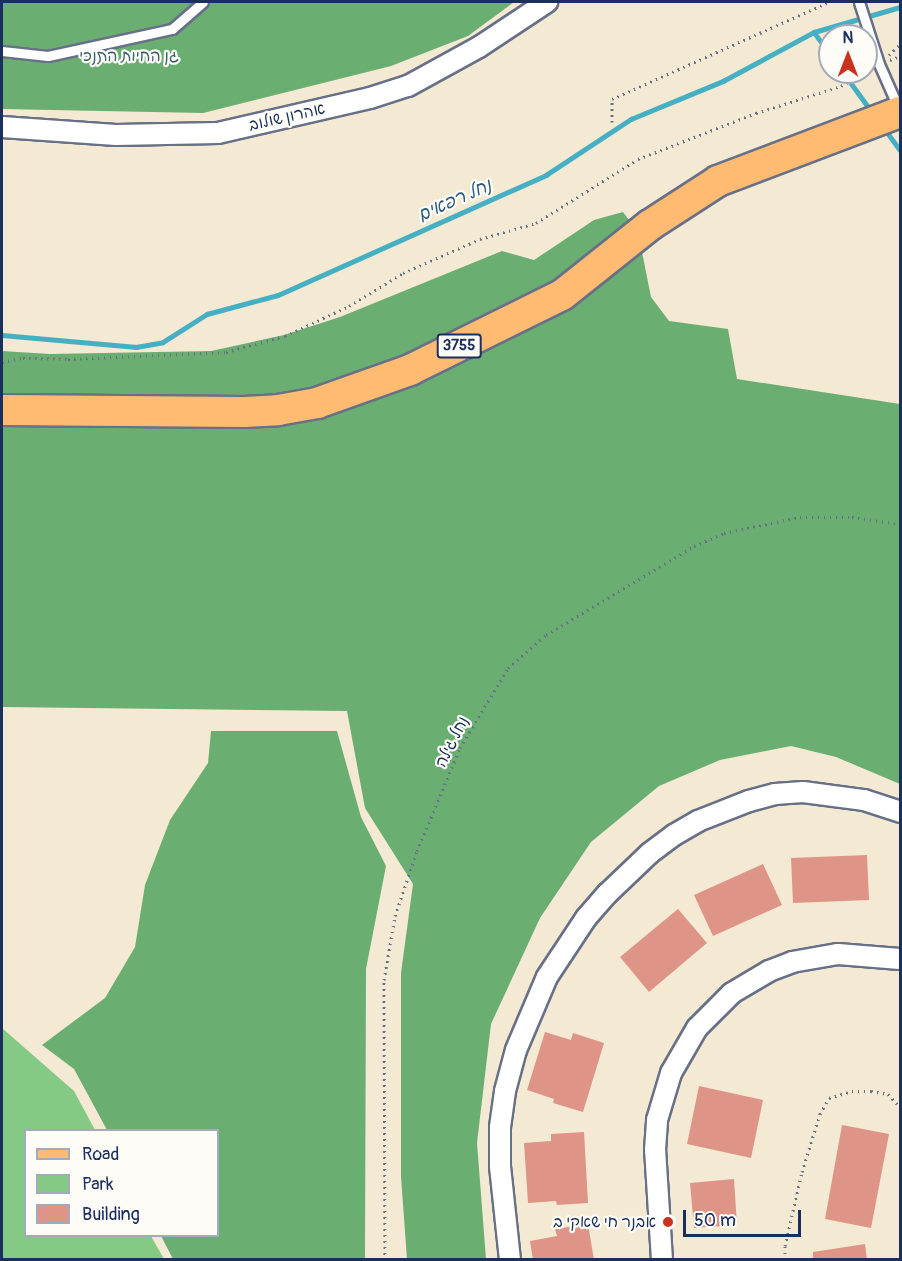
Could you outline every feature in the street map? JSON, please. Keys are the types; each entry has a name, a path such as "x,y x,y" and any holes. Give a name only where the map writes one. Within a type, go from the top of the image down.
{"main road":[{"name":"3755","path":"2,410 244,412 278,410 317,403 410,370 562,295 650,225 718,181 890,116"}],"street":[{"name":"אהרון שולוב","path":"2,127 117,135 218,133 240,128 370,98 408,86 479,47 547,2"},
{"path":"510,1260 500,1166 500,1127 513,1060 529,1014 547,977 586,918 650,852 698,821 749,801 775,794 803,792 864,800 900,812"},
{"path":"662,1260 655,1150 657,1120 670,1073 697,1028 732,993 769,971 792,962 838,954 900,959"}],"lane":[{"path":"2,51 48,56 172,29 203,2"},
{"path":"860,2 879,64 890,116"}],"path":[{"path":"612,122 612,99 829,2"},
{"path":"2,362 12,358 122,358 226,352 285,336 310,322 349,306 403,273 480,239 536,223 638,159 756,113 841,86 879,64"},
{"name":"נחל גילה","path":"385,1260 384,980 395,916 417,851 459,748 508,668 546,635 694,546 724,533 800,517 852,517 900,524"},
{"path":"785,1260 785,1246 802,1172 820,1114 829,1098 852,1091 871,1091 888,1094 900,1107"}],"green space":[{"name":"גן החיות התנכי","path":"2,2 514,2 468,36 391,66 203,113 2,109"},
{"path":"623,212 638,232 651,297 669,321 728,329 737,379 900,404 900,784 836,757 791,746 720,760 659,786 591,842 540,918 491,1024 477,1143 486,1259 407,1259 401,1177 401,973 413,884 365,808 347,711 2,707 2,351 50,354 211,351 284,335 340,317 502,251 534,260 594,220"},
{"path":"211,731 337,731 361,817 386,866 366,969 365,1259 173,1259 162,1237 219,1237 219,1129 106,1129 74,1069 42,1045 105,998 135,947 145,885 170,820 208,763"},
{"path":"2,1028 74,1091 94,1129 24,1129 24,1237 152,1237 164,1259 2,1259"}],"building":[{"path":"867,855 869,900 793,903 791,858"},
{"path":"763,864 782,905 713,936 694,895"},
{"path":"678,909 707,943 649,992 620,957"},
{"path":"545,1032 571,1040 573,1033 604,1043 583,1112 553,1103 554,1099 527,1090"},
{"path":"699,1086 763,1100 751,1158 687,1144"},
{"path":"842,1125 889,1134 871,1228 825,1219"},
{"path":"584,1132 588,1203 557,1205 556,1201 528,1203 524,1143 551,1141 551,1134"},
{"path":"734,1179 737,1225 694,1228 690,1183"},
{"path":"588,1224 594,1260 533,1260 530,1241 557,1236 555,1229"},
{"path":"865,1244 867,1260 813,1260 813,1252"}],"waterway":[{"name":"נחל רפאים","path":"2,335 136,347 163,342 207,314 278,295 546,175 631,119 723,81 814,32 900,7"},
{"path":"814,32 818,38"},
{"path":"852,84 872,112"},
{"path":"884,128 900,150"}],"place":[{"name":"אבנר חי שאקי ב","path":"668,1222"}]}
